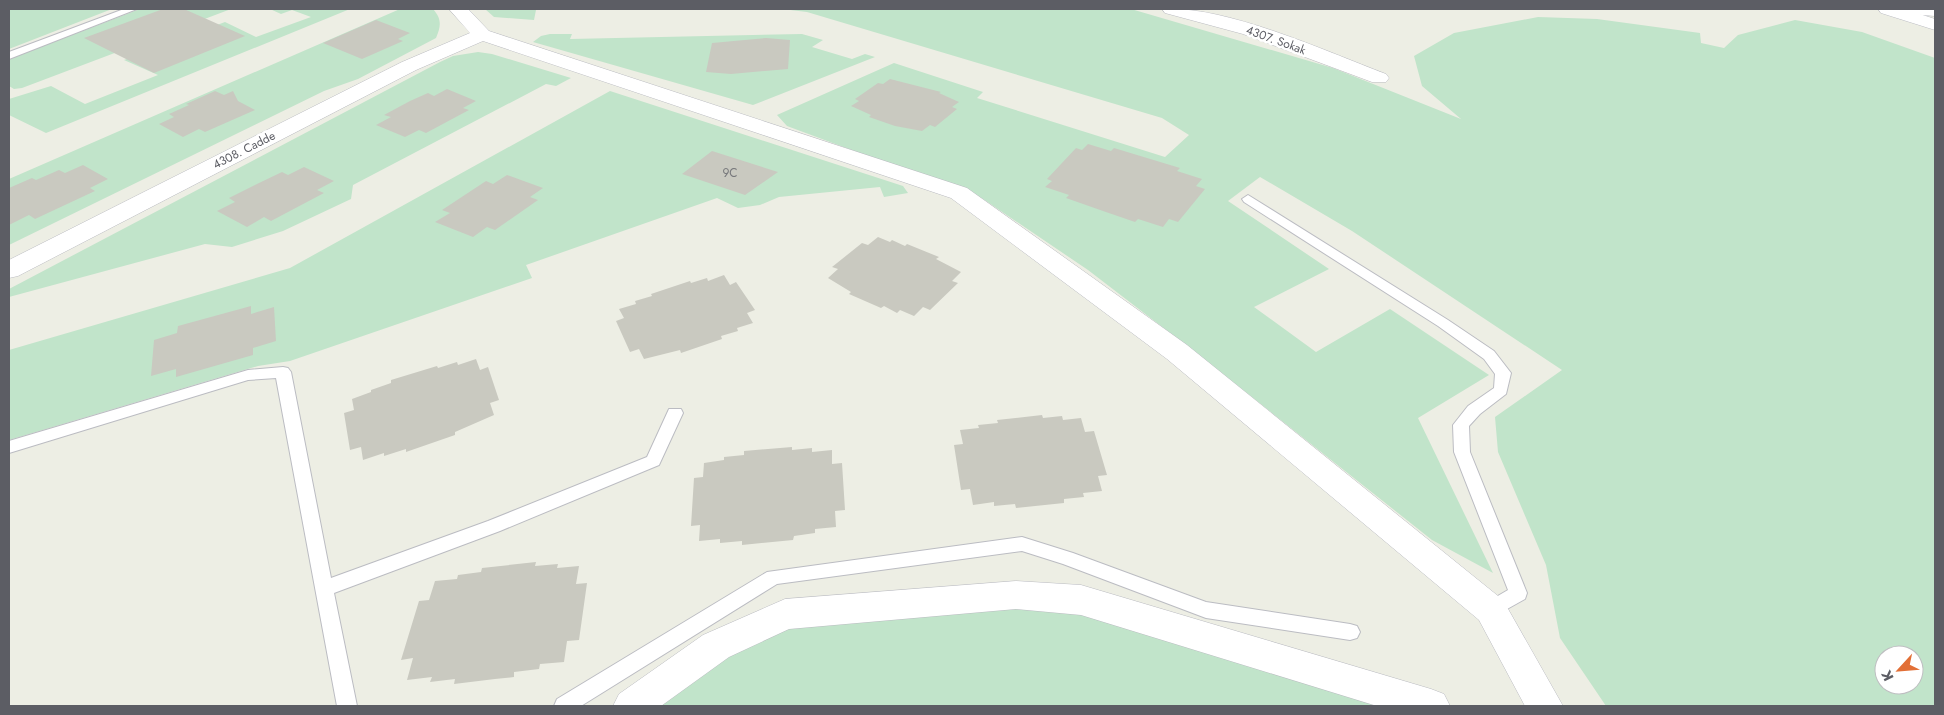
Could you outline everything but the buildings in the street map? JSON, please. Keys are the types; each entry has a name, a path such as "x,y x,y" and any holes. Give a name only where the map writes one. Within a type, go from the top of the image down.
{"street":[{"path":"458,9 482,34 959,193 1177,352 1491,610 1545,706"},
{"name":"4307. Sokak","path":"1171,9 1250,30 1379,78"},
{"path":"1887,9 1935,25"},
{"path":"1902,9 1935,11"},
{"name":"4308. Cadde","path":"9,270 409,66 482,34"},
{"path":"632,706 716,646 786,614 1016,595 1080,600 1430,706"}],"lane":[{"path":"9,56 132,9"},
{"path":"1248,199 1443,323 1489,355 1503,373 1501,390 1474,410 1462,425 1462,452 1518,593 1491,610"},
{"path":"9,446 248,375 283,372 346,706"},
{"path":"323,589 494,526 653,461 675,413"},
{"path":"564,706 773,577 1022,544 1067,558 1206,610 1350,632"}],"green space":[{"path":"9,9 112,9 9,49"},
{"path":"140,9 231,9 22,88 14,89 9,86 9,59"},
{"path":"270,9 350,9 46,133 9,115 9,99 51,86 85,104 158,75 124,60 225,22 256,37 311,17 292,10 281,14"},
{"path":"400,9 433,9 440,23 436,38 358,79 324,91 9,245 9,179"},
{"path":"485,9 618,9 536,10 534,20 494,17"},
{"path":"782,9 1131,9 1333,68 1461,119 1422,86 1414,56 1454,33 1538,17 1597,19 1700,33 1701,43 1724,48 1738,35 1795,20 1862,32 1935,58 1935,706 1606,706 1560,638 1546,565 1498,452 1495,417 1562,370 1352,231 1260,177 1228,201 1329,269 1254,307 1316,352 1390,309 1489,375 1418,418 1493,573 1432,540 1200,356 1088,270 983,199 787,126 777,115 894,63 983,92 977,98 1165,157 1189,135 1162,118 807,12"},
{"path":"572,34 570,39 802,34 823,40 812,47 852,59 865,54 875,57 753,105 533,42 541,36"},
{"path":"478,52 492,54 571,78 556,86 546,84 353,185 351,199 283,231 232,247 205,244 9,297 9,289 440,62 453,56"},
{"path":"610,91 903,186 908,193 884,197 880,187 779,197 760,205 738,208 717,198 526,265 532,278 290,361 258,366 9,440 9,350 290,268"},
{"path":"1012,603 1082,611 1419,706 649,706 692,676 749,643 814,620"}]}
